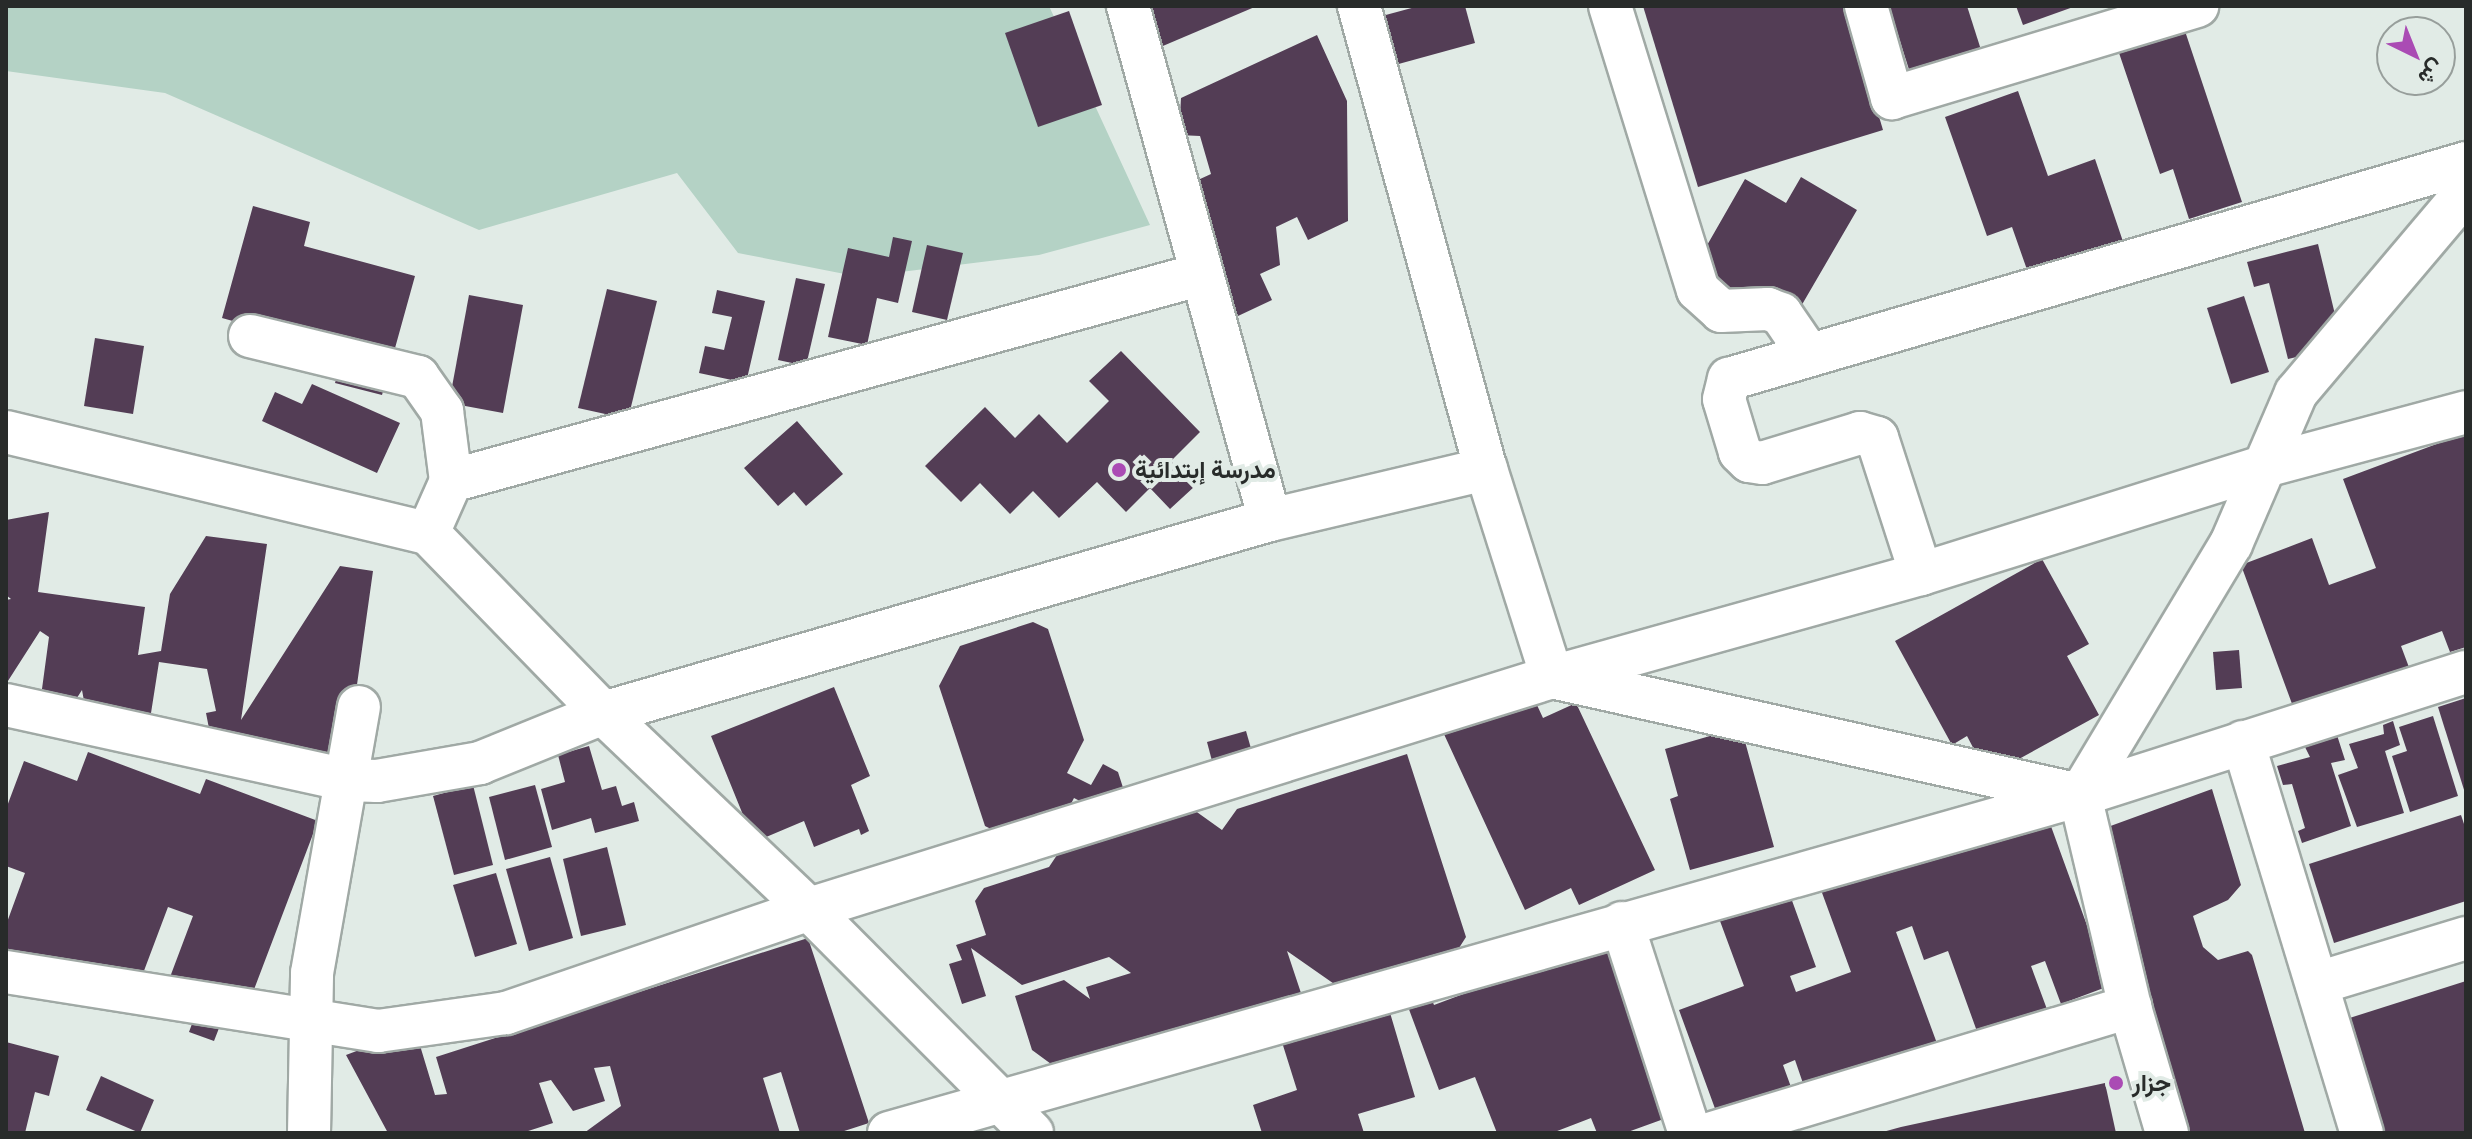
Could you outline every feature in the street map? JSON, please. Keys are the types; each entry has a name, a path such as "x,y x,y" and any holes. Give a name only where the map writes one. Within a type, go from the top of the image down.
{"street":[{"path":"1128,6 1270,520"},
{"path":"1359,6 1486,469 1552,677"},
{"path":"1610,6 1698,290 1721,311 1768,309 1781,314 1807,352"},
{"path":"1866,6 1892,98 2197,6"},
{"path":"1921,574 1880,444 1873,435 1860,433 1762,463 1749,461 1740,452 1724,399 1729,379 1807,352 2466,163"},
{"path":"2167,1133 2130,1007 2080,795 2231,544 2296,393 2466,192"},
{"path":"451,481 1202,274"},
{"path":"250,336 418,377 442,411 451,481 428,533"},
{"path":"6,972 378,1031 506,1013 809,909 1552,677 1921,574 2265,466 2466,412"},
{"path":"6,432 428,533 603,713 809,909 1032,1133"},
{"path":"6,705 346,780 377,781 480,763 603,713 1270,520 1486,469"},
{"path":"889,1133 999,1098 2080,795 2466,672"},
{"path":"1552,677 2080,795"},
{"path":"309,1133 312,973 359,707"},
{"path":"2243,742 2362,1133"},
{"path":"1622,923 1690,1133"},
{"path":"2318,983 2466,938"},
{"path":"1712,1133 2130,1007"}],"green space":[{"path":"6,6 1049,6 1150,225 1039,255 860,277 738,253 677,173 479,230 165,93 6,71"}],"building":[{"path":"1124,6 1257,6 1144,54"},
{"path":"1419,6 1465,6 1475,43 1384,68 1371,19"},
{"path":"1643,6 1846,6 1883,130 1698,187"},
{"path":"1889,6 1967,6 1982,53 1911,76"},
{"path":"2016,6 2076,6 2023,25"},
{"path":"1069,11 1102,105 1038,127 1005,33"},
{"path":"2183,25 2242,202 2189,219 2173,169 2160,174 2117,47"},
{"path":"1317,35 1347,101 1348,221 1308,240 1297,217 1276,227 1280,265 1260,274 1272,300 1221,324 1187,185 1211,174 1200,136 1179,135 1181,98"},
{"path":"2018,91 2048,176 2095,159 2132,268 2038,301 2012,227 1987,236 1945,117"},
{"path":"1801,177 1857,210 1782,339 1730,290 1694,268 1745,179 1786,203"},
{"path":"253,206 310,222 304,246 415,276 382,395 335,383 341,362 309,342 222,318"},
{"path":"893,237 912,241 898,303 877,298 867,345 828,337 848,248 889,257"},
{"path":"2318,244 2339,331 2314,337 2318,352 2288,359 2269,283 2254,287 2247,262"},
{"path":"927,245 963,253 947,320 912,312"},
{"path":"796,278 825,284 806,366 778,360"},
{"path":"607,289 657,301 628,419 578,408"},
{"path":"717,290 765,301 746,383 699,373 705,346 724,350 732,317 712,313"},
{"path":"469,295 523,305 503,413 449,403"},
{"path":"2244,296 2269,372 2231,384 2207,308"},
{"path":"95,338 144,346 133,414 84,406"},
{"path":"1121,351 1200,432 1171,461 1195,486 1170,509 1150,488 1126,512 1097,482 1059,518 1033,491 1010,514 980,483 961,502 925,466 985,407 1015,438 1039,414 1067,443 1109,401 1089,381"},
{"path":"312,384 400,423 377,473 262,421 275,392 302,404"},
{"path":"797,421 843,474 806,506 794,492 778,506 744,468"},
{"path":"2466,433 2466,647 2450,652 2442,631 2401,646 2410,670 2295,712 2241,565 2312,538 2329,585 2376,568 2343,479"},
{"path":"49,512 38,592 145,607 138,655 161,651 170,594 206,536 267,544 241,720 340,566 373,571 344,777 215,759 206,713 216,711 207,669 159,662 146,745 89,728 82,690 57,729 37,726 49,637 40,631 6,684 6,600 11,599 6,595 6,520"},
{"path":"2042,559 2089,644 2067,656 2099,715 1988,776 1967,736 1952,745 1895,641"},
{"path":"1033,622 1048,629 1084,740 1067,773 1091,785 1103,764 1118,772 1126,797 1115,819 1074,798 1043,858 1009,870 997,832 985,826 939,686 960,646"},
{"path":"2239,650 2242,688 2216,690 2213,652"},
{"path":"834,687 870,776 851,785 869,831 861,835 859,829 814,847 804,821 754,842 711,736"},
{"path":"1530,690 1543,718 1576,703 1655,870 1579,905 1571,888 1525,910 1443,732"},
{"path":"2466,698 2466,792 2465,793 2438,707"},
{"path":"2433,716 2458,796 2410,812 2392,756 2407,751 2399,727"},
{"path":"2393,721 2400,745 2385,751 2404,813 2357,827 2338,775 2358,768 2349,744 2384,734 2383,725"},
{"path":"1741,727 1774,847 1690,870 1670,799 1678,796 1665,749"},
{"path":"1246,731 1256,766 1216,776 1207,742"},
{"path":"2336,732 2345,760 2331,763 2351,826 2302,843 2298,831 2305,828 2292,784 2283,785 2277,766 2310,757 2303,743"},
{"path":"589,746 602,790 616,786 622,806 634,802 639,821 595,833 591,818 552,830 541,789 565,782 558,755"},
{"path":"88,752 200,794 206,779 318,821 239,1029 221,1023 214,1041 189,1032 196,1013 161,1001 193,916 168,907 136,992 6,948 6,925 25,873 6,866 6,809 24,761 77,781"},
{"path":"1407,754 1466,937 1459,948 1406,965 1350,995 1287,951 1301,993 1062,1072 1032,1050 1015,996 1064,980 1090,999 1086,987 1131,973 1109,957 1022,985 971,948 986,996 962,1004 949,964 962,960 956,945 986,935 975,901 984,888 1049,867 1057,855 1194,810 1222,830 1237,809"},
{"path":"473,785 493,865 454,875 433,796"},
{"path":"535,785 552,847 505,860 489,797"},
{"path":"2212,789 2241,885 2228,900 2193,916 2203,947 2218,960 2248,951 2252,955 2305,1133 2178,1133 2105,828"},
{"path":"2044,807 2109,986 2061,1004 2045,961 2031,966 2048,1012 1979,1037 1948,951 1924,960 1912,926 1896,932 1942,1057 1807,1095 1795,1060 1783,1065 1795,1098 1721,1125 1679,1010 1744,986 1720,921 1790,895 1816,967 1790,976 1796,992 1851,972 1821,890"},
{"path":"2461,815 2466,830 2466,901 2334,943 2309,864"},
{"path":"607,847 626,925 581,936 563,859"},
{"path":"550,857 573,938 529,951 506,869"},
{"path":"496,873 517,944 475,957 453,885"},
{"path":"808,938 869,1123 838,1133 800,1133 781,1072 763,1078 780,1133 584,1133 621,1106 610,1066 594,1068 605,1101 573,1111 551,1080 539,1083 553,1123 522,1133 388,1133 346,1055 415,1029 435,1095 447,1094 436,1057"},
{"path":"1607,940 1672,1116 1625,1133 1597,1133 1591,1118 1552,1133 1497,1133 1475,1077 1439,1090 1407,1004 1430,995 1434,1005"},
{"path":"2466,981 2466,1133 2379,1133 2337,1022"},
{"path":"1388,1006 1415,1097 1358,1114 1364,1133 1262,1133 1253,1105 1297,1090 1281,1039"},
{"path":"6,1042 59,1056 49,1096 35,1092 25,1133 6,1133"},
{"path":"101,1076 154,1100 140,1133 86,1110"},
{"path":"2105,1083 2116,1133 1879,1133 1901,1127"}],"place":[{"name":"مدرسة إبتدائية","path":"1119,470"},
{"name":"جزار","path":"2116,1083"}]}
